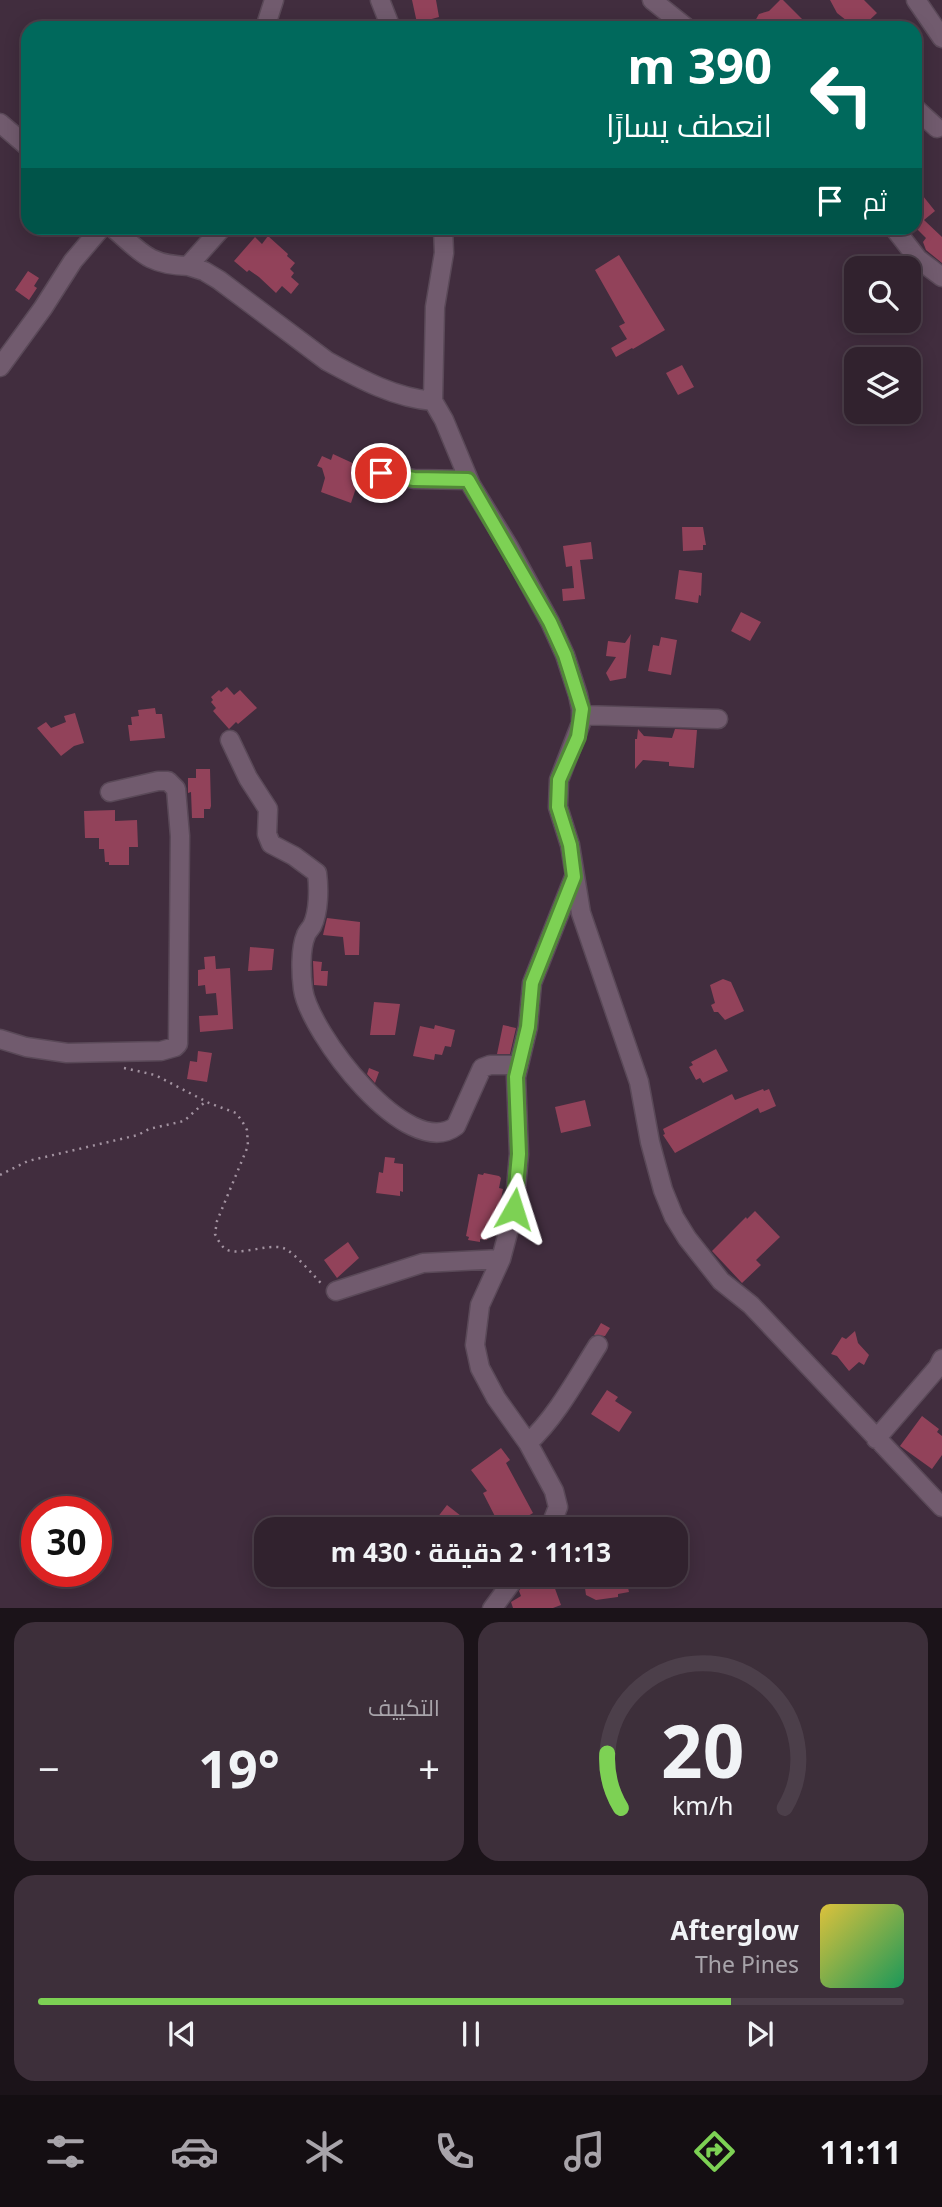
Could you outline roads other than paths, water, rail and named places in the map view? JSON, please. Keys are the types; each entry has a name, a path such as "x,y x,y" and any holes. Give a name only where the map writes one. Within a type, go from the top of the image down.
{"street":[{"path":"267,21 274,0"},
{"path":"380,0 388,21"},
{"path":"652,0 678,21"},
{"path":"916,0 942,38"},
{"path":"922,114 937,128"},
{"path":"0,123 21,141"},
{"path":"0,368 73,261 96,235"},
{"path":"121,235 146,257 165,265 188,266 204,271 219,280 342,369 401,395 433,401"},
{"path":"188,266 216,235"},
{"path":"443,235 444,253 435,307 433,401 444,420 468,480 550,622 565,655 578,695 581,715 578,737 559,780 558,807 570,845 581,913 636,1070 655,1167 674,1217 721,1281 751,1305 942,1507"},
{"path":"900,235 918,258 942,277"},
{"path":"381,473 414,479 468,480"},
{"path":"581,715 718,719"},
{"path":"230,740 248,778 268,809 267,834 271,844 294,856 317,873 313,924 305,936 303,990 323,1034 354,1078 377,1103 411,1125 435,1132 449,1132 456,1126 482,1068 490,1065 518,1065"},
{"path":"0,1039 26,1047 67,1053 161,1051 178,1044 180,836 176,789 168,781 158,781 110,792"},
{"path":"554,1517 558,1507 554,1491 528,1443 496,1398 480,1368 475,1345 480,1305 501,1259 514,1209 518,1181 516,1077 528,1027 532,983 574,877"},
{"path":"337,1291 423,1263 501,1259"},
{"path":"528,1443 538,1433 598,1345"},
{"path":"876,1439 942,1359"},
{"path":"492,1608 508,1587"}]}
